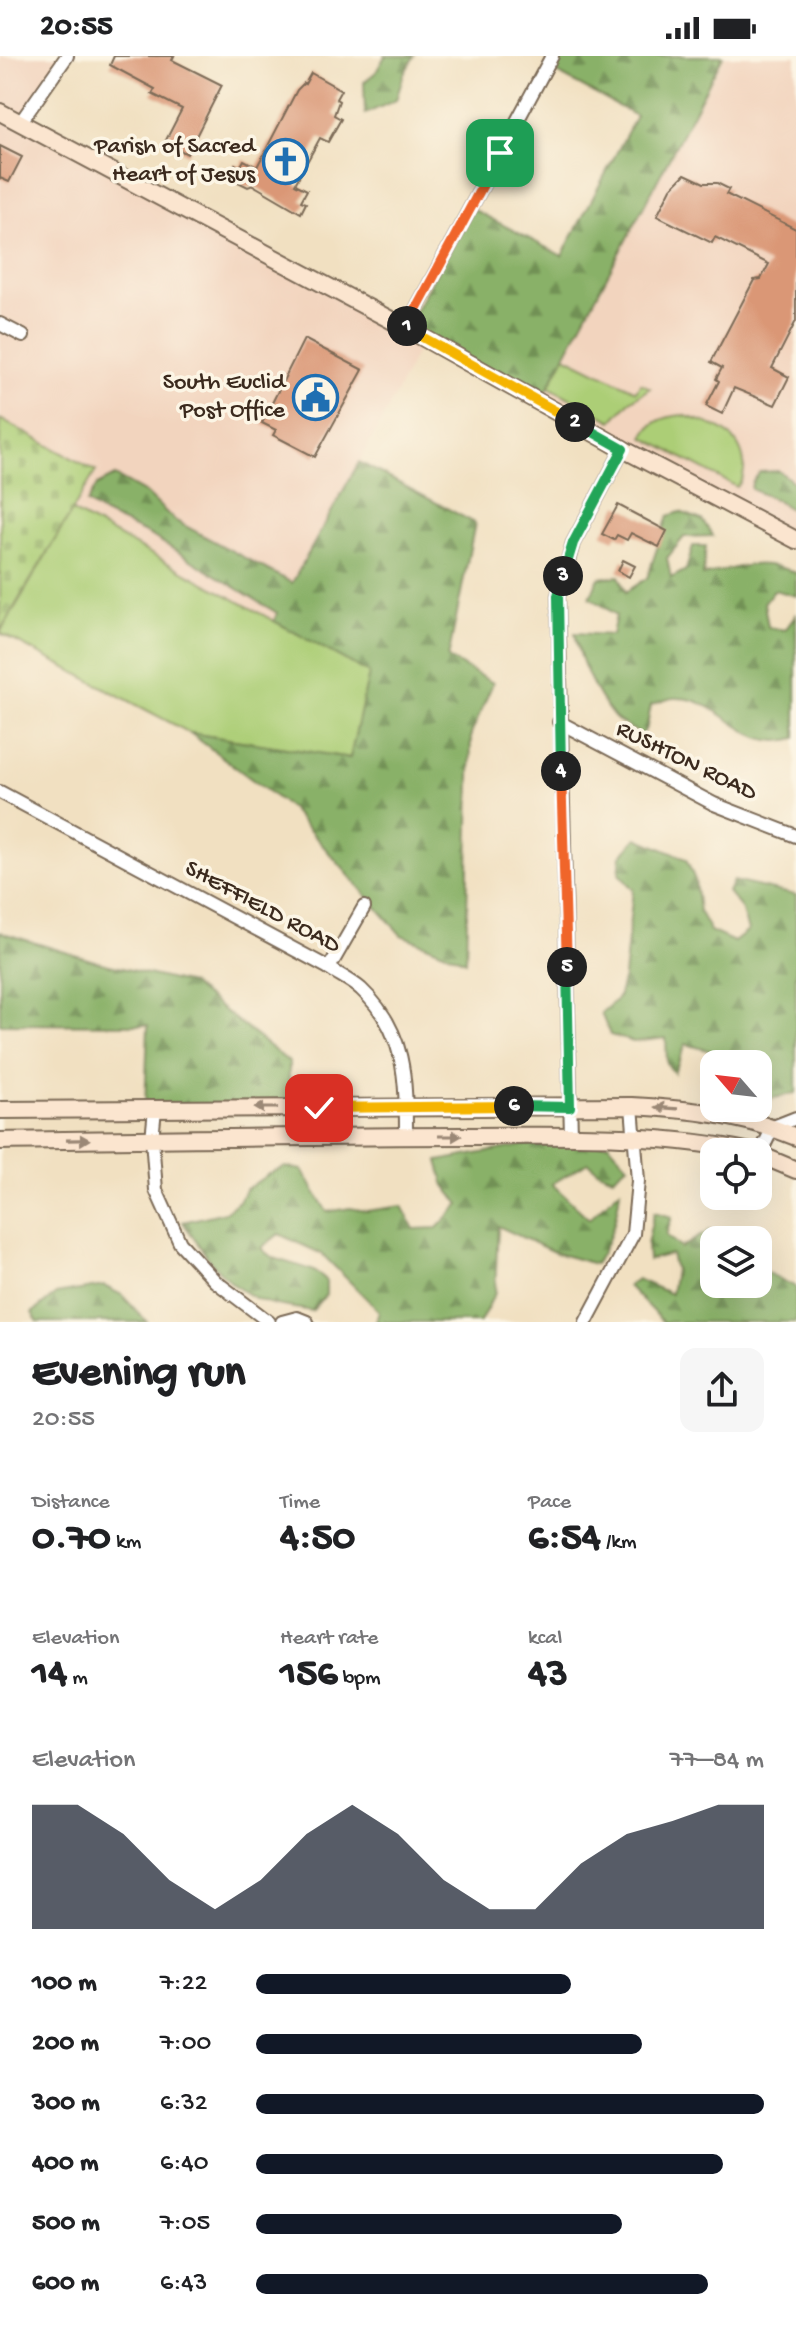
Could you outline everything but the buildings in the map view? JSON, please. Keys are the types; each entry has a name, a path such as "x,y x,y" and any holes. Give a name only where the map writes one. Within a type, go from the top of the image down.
{"street":[{"path":"20,123 67,56"},
{"path":"406,328 552,56"},
{"path":"0,112 796,540"},
{"path":"0,324 23,336"},
{"path":"571,1136 558,596 573,543 623,449"},
{"name":"RUSHTON ROAD","path":"559,722 714,804 796,836"},
{"name":"SHEFFIELD ROAD","path":"0,792 329,968 360,988 388,1021 405,1069 406,1136"},
{"path":"329,968 364,907"},
{"path":"586,1322 633,1234 638,1181 632,1106"},
{"path":"0,1110 632,1106 691,1110 773,1127 796,1137"},
{"path":"155,1109 152,1139 156,1190 180,1243 215,1281 269,1322"},
{"path":"766,1138 773,1127 796,1118"},
{"path":"0,1141 571,1136 700,1142"},
{"path":"772,1160 796,1170"},
{"path":"282,1322 297,1318 307,1322"}],"shaded area":[{"path":"0,56 67,56 20,123 423,338 274,621 72,511 95,470 0,419"},
{"path":"725,56 796,56 796,540 540,403"}],"green space":[{"path":"385,56 414,56 404,74 396,100 365,114 364,82 376,72"},
{"path":"552,56 723,56 540,403 406,328 471,208 562,256 636,116 546,67"},
{"path":"565,356 636,391 641,383 650,388 629,402 612,421 549,387"},
{"path":"682,415 703,421 730,435 741,452 744,467 737,487 643,437 659,421"},
{"path":"0,419 96,471 0,631"},
{"path":"359,462 475,523 448,658 493,683 471,734 466,961 401,935 290,808 190,733 350,758 369,673 274,621 277,613 150,535 87,503 97,485 115,476 146,493 174,520 292,583"},
{"path":"779,471 796,484 796,513 751,489 760,472"},
{"path":"72,511 370,673 350,758 190,733 0,633"},
{"path":"680,512 702,520 713,536 684,537 667,558 671,578 686,570 693,546 706,546 703,576 760,565 772,565 796,573 796,596 774,590 764,603 768,627 785,630 796,615 796,738 778,741 762,739 707,706 675,698 651,705 642,735 614,717 595,688 575,633 612,635 616,615 590,597 599,578 619,576 626,592 647,578 668,516"},
{"path":"637,838 686,859 695,880 699,911 710,931 734,942 748,931 741,908 728,892 733,881 796,895 796,1093 772,1099 772,1050 707,1050 686,1044 674,1073 667,1064 666,1038 633,1042 610,1035 601,1013 618,998 624,977 633,889 619,874 621,856"},
{"path":"0,932 101,963 190,984 289,1062 289,1108 145,1109 148,1025 0,1024"},
{"path":"608,1143 628,1165 613,1177 598,1171 588,1162 552,1184 589,1219 620,1190 612,1228 595,1264 556,1253 498,1226 495,1293 480,1322 376,1322 379,1311 322,1254 279,1234 261,1248 275,1258 319,1274 326,1280 326,1295 312,1311 265,1302 240,1289 221,1273 183,1222 225,1212 239,1201 245,1190 285,1167 302,1170 327,1212 402,1206 414,1229 437,1228 460,1204 445,1186 438,1161 525,1145"},
{"path":"654,1212 672,1217 666,1235 681,1248 700,1236 700,1298 772,1298 772,1275 796,1287 796,1322 663,1322 628,1286 637,1279 671,1294 675,1270 671,1254 648,1260 647,1244"},
{"path":"104,1286 122,1295 147,1322 38,1322 32,1313 56,1294"}],"place":[{"name":"Parish of Sacred Heart of Jesus","path":"286,161"},
{"name":"South Euclid Post Office","path":"316,397"}],"route":[{"path":"319,1108 570,1107 558,596 573,543 623,449 406,328 500,153"}]}
